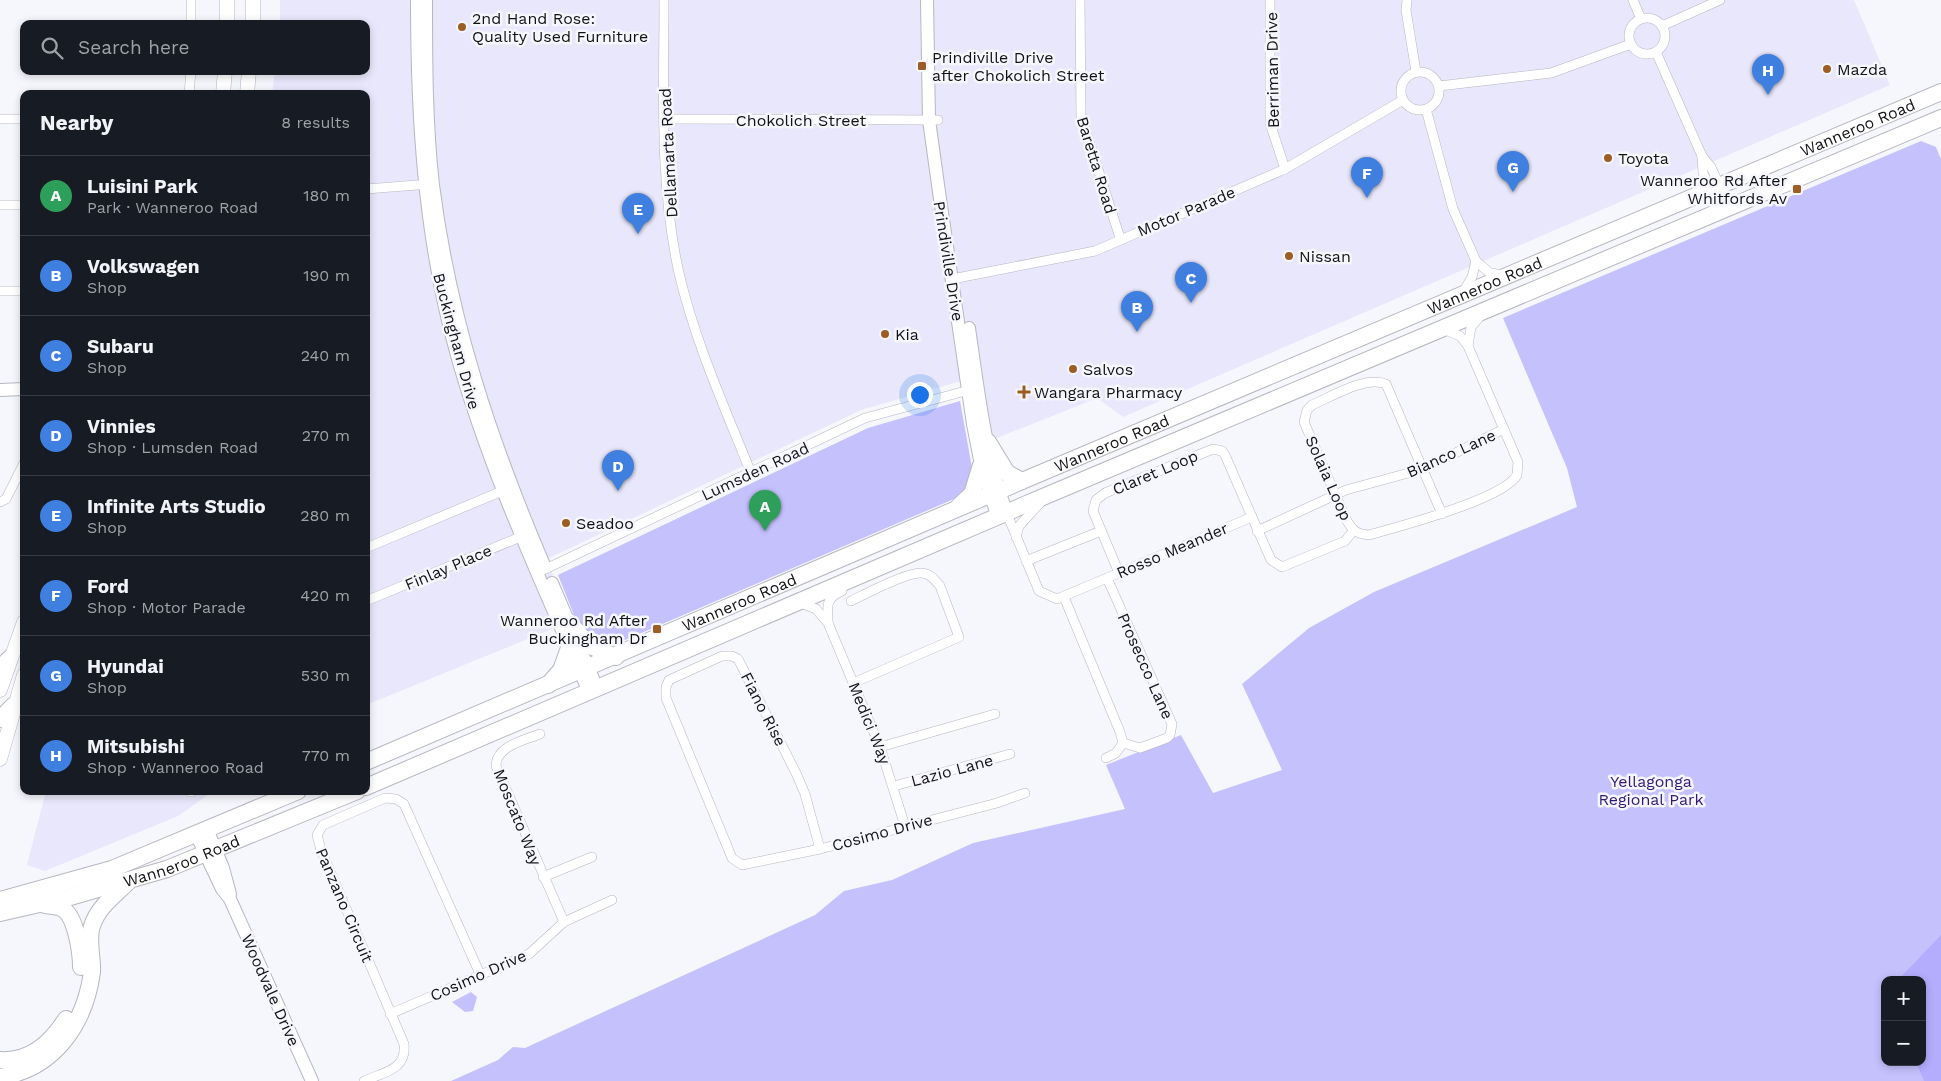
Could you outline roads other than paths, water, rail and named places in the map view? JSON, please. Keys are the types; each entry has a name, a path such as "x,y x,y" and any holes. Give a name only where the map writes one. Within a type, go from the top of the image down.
{"highway":[{"name":"Wanneroo Road","path":"370,760 616,657 1461,294 1941,92"},
{"name":"Wanneroo Road","path":"370,786 1003,516 1050,494 1941,118"},
{"path":"988,442 1007,473 1022,481"},
{"path":"951,512 972,494 981,465"},
{"path":"569,622 590,646 616,657"},
{"path":"547,686 561,670 569,648"},
{"name":"Wanneroo Road","path":"0,900 112,869 289,795"},
{"name":"Wanneroo Road","path":"0,913 40,905 130,881 211,852 347,795"},
{"path":"0,1077 39,1064 61,1046 70,1034 78,1020 89,986 92,970 91,928 104,904 130,881"},
{"path":"0,1060 20,1058 41,1048 66,1020 76,997 80,981 81,955 74,926 62,908 40,905"}],"main road":[{"path":"227,0 227,20"},
{"path":"252,0 252,20"},
{"path":"223,90 225,75"},
{"path":"247,90 249,75"},
{"path":"0,690 5,664 20,631"},
{"path":"0,759 5,716 20,684"}],"street":[{"path":"191,0 191,20"},
{"name":"Buckingham Drive","path":"417,0 420,131 428,184 433,246 455,348 507,489 542,571 569,648 584,670"},
{"name":"Buckingham Drive","path":"426,0 428,184"},
{"name":"Dellamarta Road","path":"664,0 665,172 679,273 701,346 751,473"},
{"name":"Prindiville Drive","path":"927,0 934,120 974,389 981,465 1003,516"},
{"name":"Prindiville Drive","path":"934,120 936,0"},
{"name":"Baretta Road","path":"1080,0 1081,116 1120,238"},
{"name":"Berriman Drive","path":"1270,0 1270,123 1285,169"},
{"path":"1407,0 1406,10 1416,72"},
{"path":"1633,0 1641,19"},
{"path":"1662,26 1720,0"},
{"path":"1653,18 1665,31 1664,43 1656,52 1650,54 1639,53 1630,44 1629,32 1631,26 1641,19 1653,18"},
{"path":"1439,86 1551,73 1630,44"},
{"path":"1656,52 1702,156 1702,172 1716,188 1724,209"},
{"path":"1416,72 1430,74 1439,86 1437,100 1426,109 1413,108 1403,100 1401,93 1404,79 1416,72"},
{"path":"189,90 191,75"},
{"name":"Motor Parade","path":"957,279 1095,251 1120,238 1285,169 1403,100"},
{"path":"1426,109 1453,209 1476,260 1490,272 1507,275"},
{"path":"0,119 20,119"},
{"name":"Chokolich Street","path":"664,119 934,120"},
{"path":"370,189 428,184"},
{"path":"0,205 20,205"},
{"path":"1461,294 1472,277 1476,260"},
{"path":"0,291 20,291"},
{"path":"1468,346 1471,327 1484,312"},
{"name":"Solaia Loop","path":"1442,329 1460,336 1468,346 1518,462 1519,469 1515,480 1506,487 1442,514 1369,535 1353,531 1336,497 1304,422 1305,416 1312,405 1364,383 1379,381 1386,384 1442,514"},
{"path":"0,390 20,389"},
{"name":"Prindiville Drive","path":"974,389 988,442 994,493"},
{"name":"Lumsden Road","path":"542,571 865,418 974,389"},
{"name":"Bianco Lane","path":"1258,531 1336,497 1346,490 1423,469 1504,429"},
{"name":"Claret Loop","path":"1119,573 1093,511 1099,496 1213,449 1222,451 1225,455 1252,517"},
{"path":"0,502 6,499 20,471"},
{"path":"370,546 507,489"},
{"path":"1016,537 1019,526 1050,494"},
{"path":"1003,516 1016,537 1039,591 1050,597 1064,597 1120,732 1122,743 1116,753 1106,758"},
{"path":"1252,517 1271,560 1282,567 1345,542 1353,531"},
{"name":"Rosso Meander","path":"1064,597 1252,517"},
{"path":"1026,561 1101,531"},
{"name":"Finlay Place","path":"370,599 526,534"},
{"name":"Buckingham Drive","path":"542,571 569,622 584,670 593,690"},
{"path":"851,601 912,574 926,574 935,579 940,586 959,637 853,683"},
{"name":"Prosecco Lane","path":"1107,578 1172,724 1167,738 1140,748 1122,743"},
{"name":"Medici Way","path":"851,581 846,589 830,598 826,604 828,623 880,747 894,786 905,826"},
{"name":"Medici Way","path":"800,602 816,609 828,623"},
{"name":"Fiano Rise","path":"737,864 732,858 665,693 667,683 672,678 722,656 732,656 742,664 757,698 783,745 805,794 820,849"},
{"path":"880,747 995,714"},
{"name":"Moscato Way","path":"540,734 505,749 496,763 543,877 564,922"},
{"name":"Lazio Lane","path":"894,786 1010,754"},
{"name":"Cosimo Drive","path":"737,864 742,865 820,849 997,803 1025,793"},
{"name":"Panzano Circuit","path":"364,1081 398,1066 403,1061 405,1055 404,1044 318,842 319,830 330,822 385,798 396,799 404,804 480,974"},
{"name":"Woodvale Drive","path":"201,832 229,885 230,899 312,1081"},
{"path":"543,877 592,857"},
{"name":"Cosimo Drive","path":"390,1014 528,954 564,922 612,900"}],"place":[{"name":"2nd Hand Rose: Quality Used Furniture","path":"462,27"},
{"name":"Prindiville Drive after Chokolich Street","path":"922,66"},
{"name":"Mazda","path":"1827,69"},
{"name":"Mitsubishi","path":"1768,95"},
{"name":"Toyota","path":"1608,158"},
{"name":"Wanneroo Rd After Whitfords Av","path":"1797,189"},
{"name":"Hyundai","path":"1513,192"},
{"name":"Ford","path":"1367,198"},
{"name":"Infinite Arts Studio","path":"638,234"},
{"name":"Nissan","path":"1289,256"},
{"name":"Subaru","path":"1191,303"},
{"name":"Volkswagen","path":"1137,332"},
{"name":"Kia","path":"885,334"},
{"name":"Salvos","path":"1073,369"},
{"name":"Wangara Pharmacy","path":"1024,392"},
{"name":"Vinnies","path":"618,491"},
{"name":"Seadoo","path":"566,523"},
{"name":"Luisini Park","path":"765,531"},
{"name":"Wanneroo Rd After Buckingham Dr","path":"657,629"}],"park label":[{"name":"Yellagonga Regional Park","path":"1651,790"}]}
